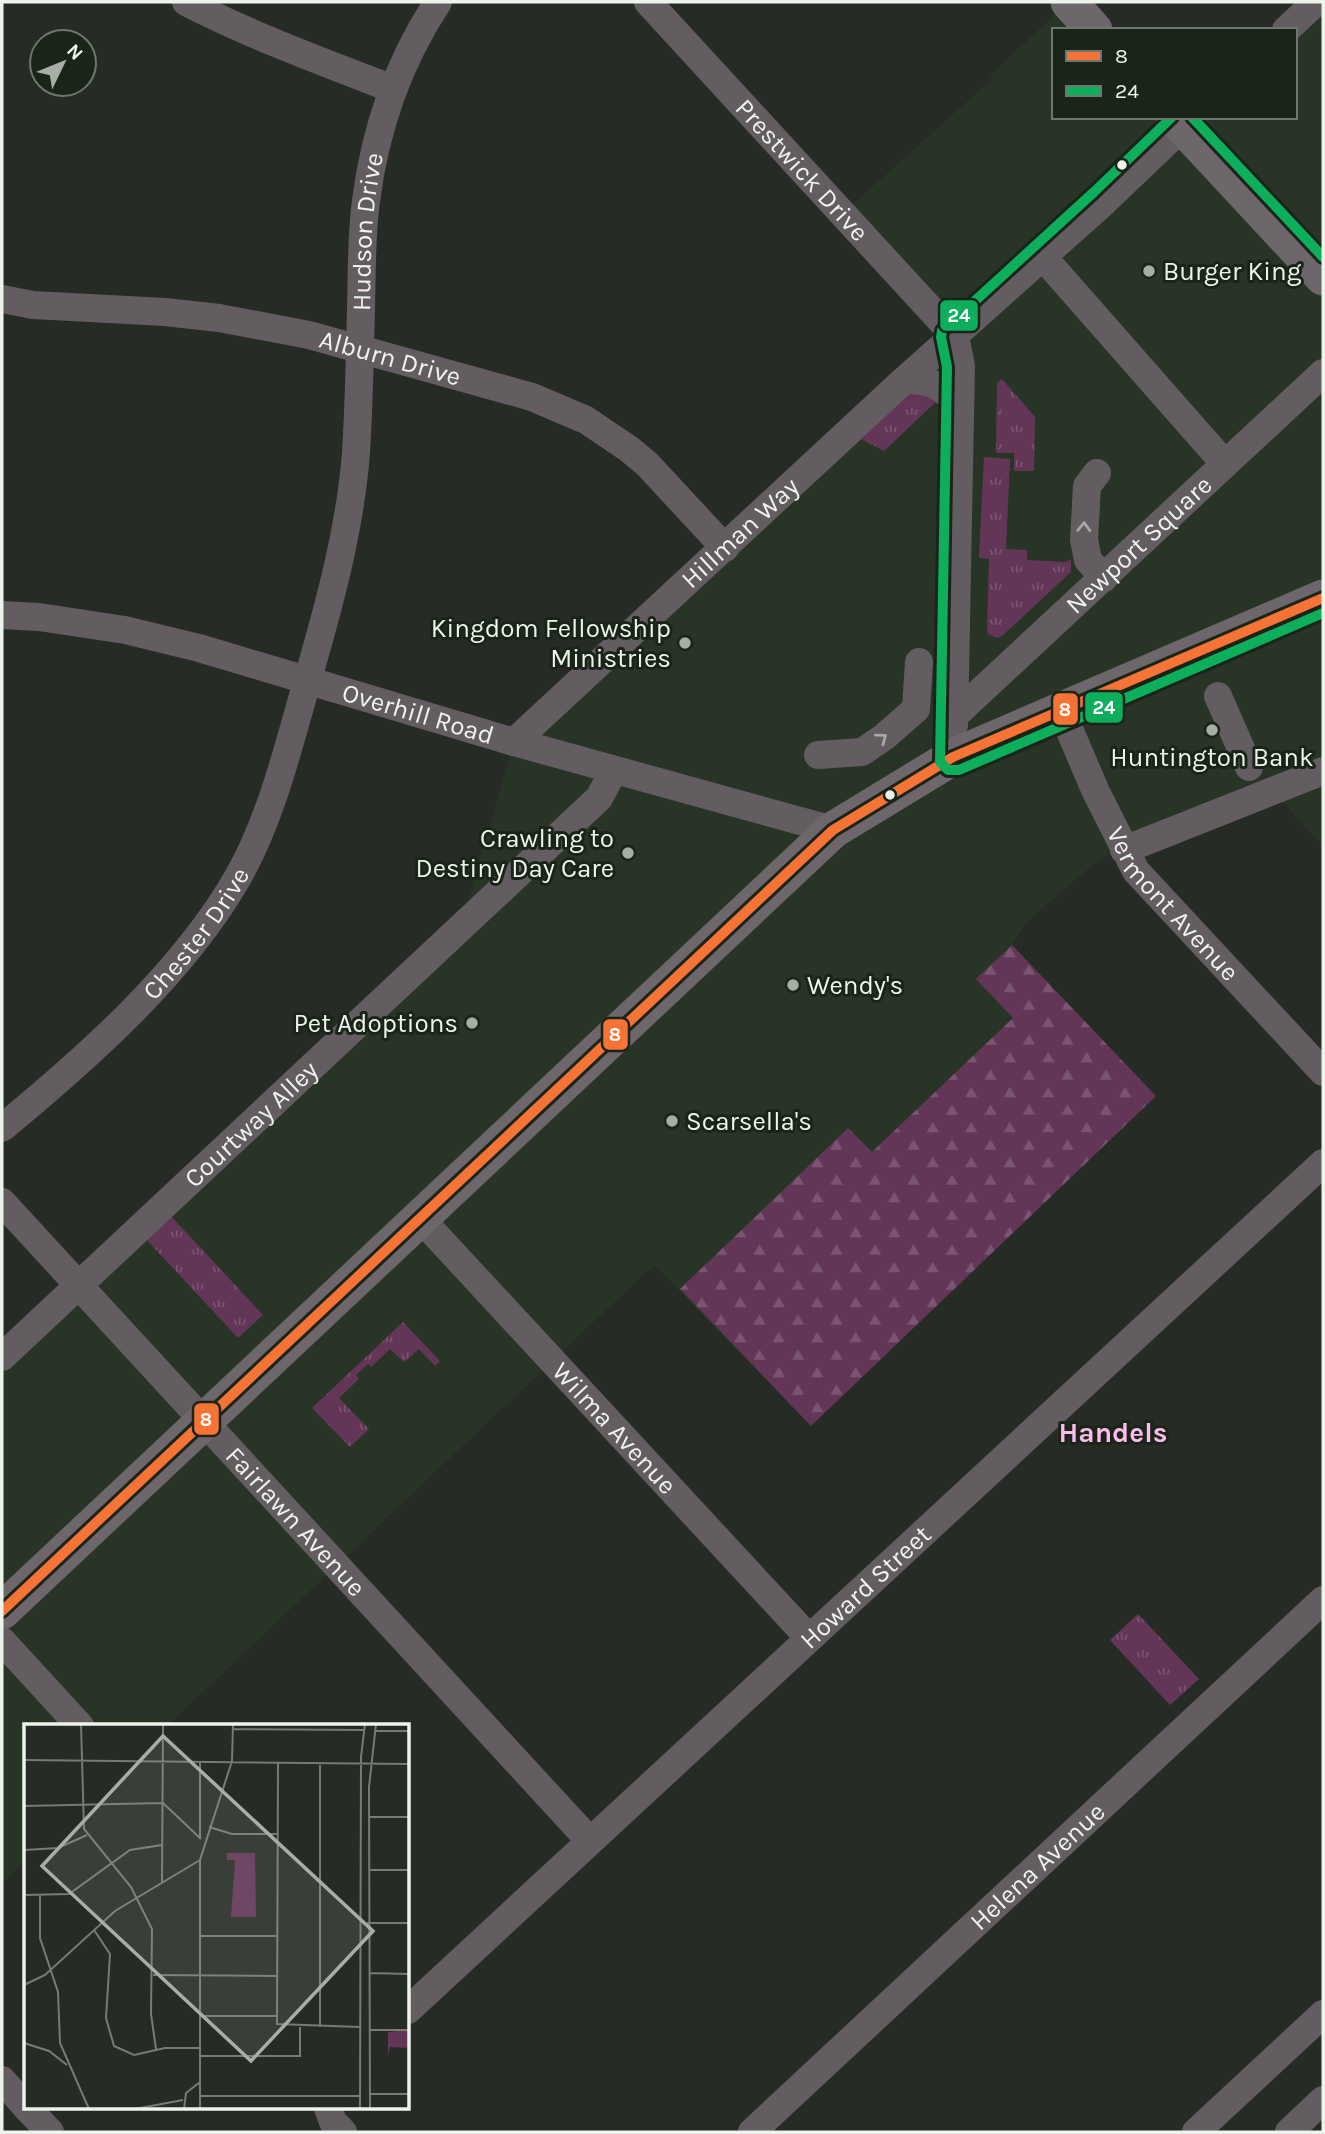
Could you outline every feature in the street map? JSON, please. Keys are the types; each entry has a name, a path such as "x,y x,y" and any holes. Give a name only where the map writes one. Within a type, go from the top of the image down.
{"main road":[{"path":"1069,2 1092,28"},
{"path":"1183,120 1323,277"},
{"path":"2,1611 832,830 953,757 1323,598"}],"street":[{"path":"186,2 320,62 393,89"},
{"name":"Hudson Drive","path":"307,681 333,590 348,519 356,455 366,202 379,133 393,89 416,40 439,2"},
{"name":"Prestwick Drive","path":"648,2 955,337"},
{"path":"1288,28 1316,2"},
{"name":"Hillman Way","path":"514,742 905,380 1043,257 1183,120"},
{"path":"1043,257 1225,464"},
{"name":"Alburn Drive","path":"2,299 33,305 165,312 219,318 309,335 532,397 586,420 609,434 647,464 725,548"},
{"path":"953,757 961,366 955,337"},
{"name":"Newport Square","path":"954,716 1323,373"},
{"path":"905,380 933,382 943,388 960,406"},
{"path":"1097,473 1087,486 1083,540 1088,560 1104,578"},
{"name":"Overhill Road","path":"2,615 39,617 125,630 199,648 514,742 832,830"},
{"path":"818,755 862,752 916,709 919,662"},
{"name":"Chester Drive","path":"2,1128 40,1097 130,1013 174,967 210,921 238,876 263,825 307,681"},
{"path":"1218,696 1249,767"},
{"name":"Vermont Avenue","path":"1061,710 1096,792 1136,871 1323,1072"},
{"name":"Courtway Alley","path":"2,1357 599,798 614,770"},
{"path":"1124,850 1323,771"},
{"name":"Howard Street","path":"410,2008 1323,1163"},
{"name":"Fairlawn Avenue","path":"2,1202 590,1841"},
{"name":"Wilma Avenue","path":"421,1219 809,1638"},
{"name":"Helena Avenue","path":"752,2132 1323,1600"},
{"path":"2,1641 78,1724"},
{"path":"1196,2132 1319,2027"},
{"path":"2,2080 24,2104"},
{"path":"1289,2132 1323,2100"},
{"path":"30,2110 50,2132"},
{"path":"329,2110 333,2122 343,2132"}],"shaded area":[{"path":"1068,2 1092,28 1052,28 1052,119 1297,119 1297,28 1323,2 1323,847 1280,799 1102,857 1029,920 1012,945 1156,1096 811,1426 654,1265 169,1724 24,1724 24,1862 2,1884 2,1357 460,928 514,742 955,337 843,213 992,79 990,75"}],"green space":[{"path":"1002,379 1035,417 1034,471 1014,471 1014,453 996,453 997,383"},
{"path":"912,391 942,396 884,451 861,439"},
{"path":"984,457 1010,459 1006,549 1027,550 1027,560 1066,562 1071,559 1071,572 997,638 988,634 987,629 989,559 979,558"},
{"path":"1012,945 1156,1096 811,1426 680,1289 848,1128 872,1152 1013,1018 976,979"},
{"path":"170,1215 263,1315 238,1338 145,1238"},
{"path":"403,1322 440,1361 435,1366 419,1349 404,1362 390,1349 371,1367 368,1364 356,1375 359,1379 339,1398 369,1429 350,1447 312,1408"},
{"path":"1138,1614 1199,1679 1170,1705 1110,1640"}],"transit line":[{"name":"24","path":"1170,119 942,331 947,367 940,762 948,770 959,770 1323,613"},
{"name":"24","path":"1194,119 1323,257"},
{"name":"8","path":"2,1611 833,830 953,757 1323,598"}],"place":[{"name":"Burger King","path":"1149,271"},
{"name":"Kingdom Fellowship Ministries","path":"685,643"},
{"name":"Huntington Bank","path":"1212,730"},
{"name":"Crawling to Destiny Day Care","path":"628,853"},
{"name":"Wendy's","path":"793,985"},
{"name":"Pet Adoptions","path":"472,1023"},
{"name":"Scarsella's","path":"672,1121"}],"district":[{"name":"Handels","path":"1113,1432"}]}
